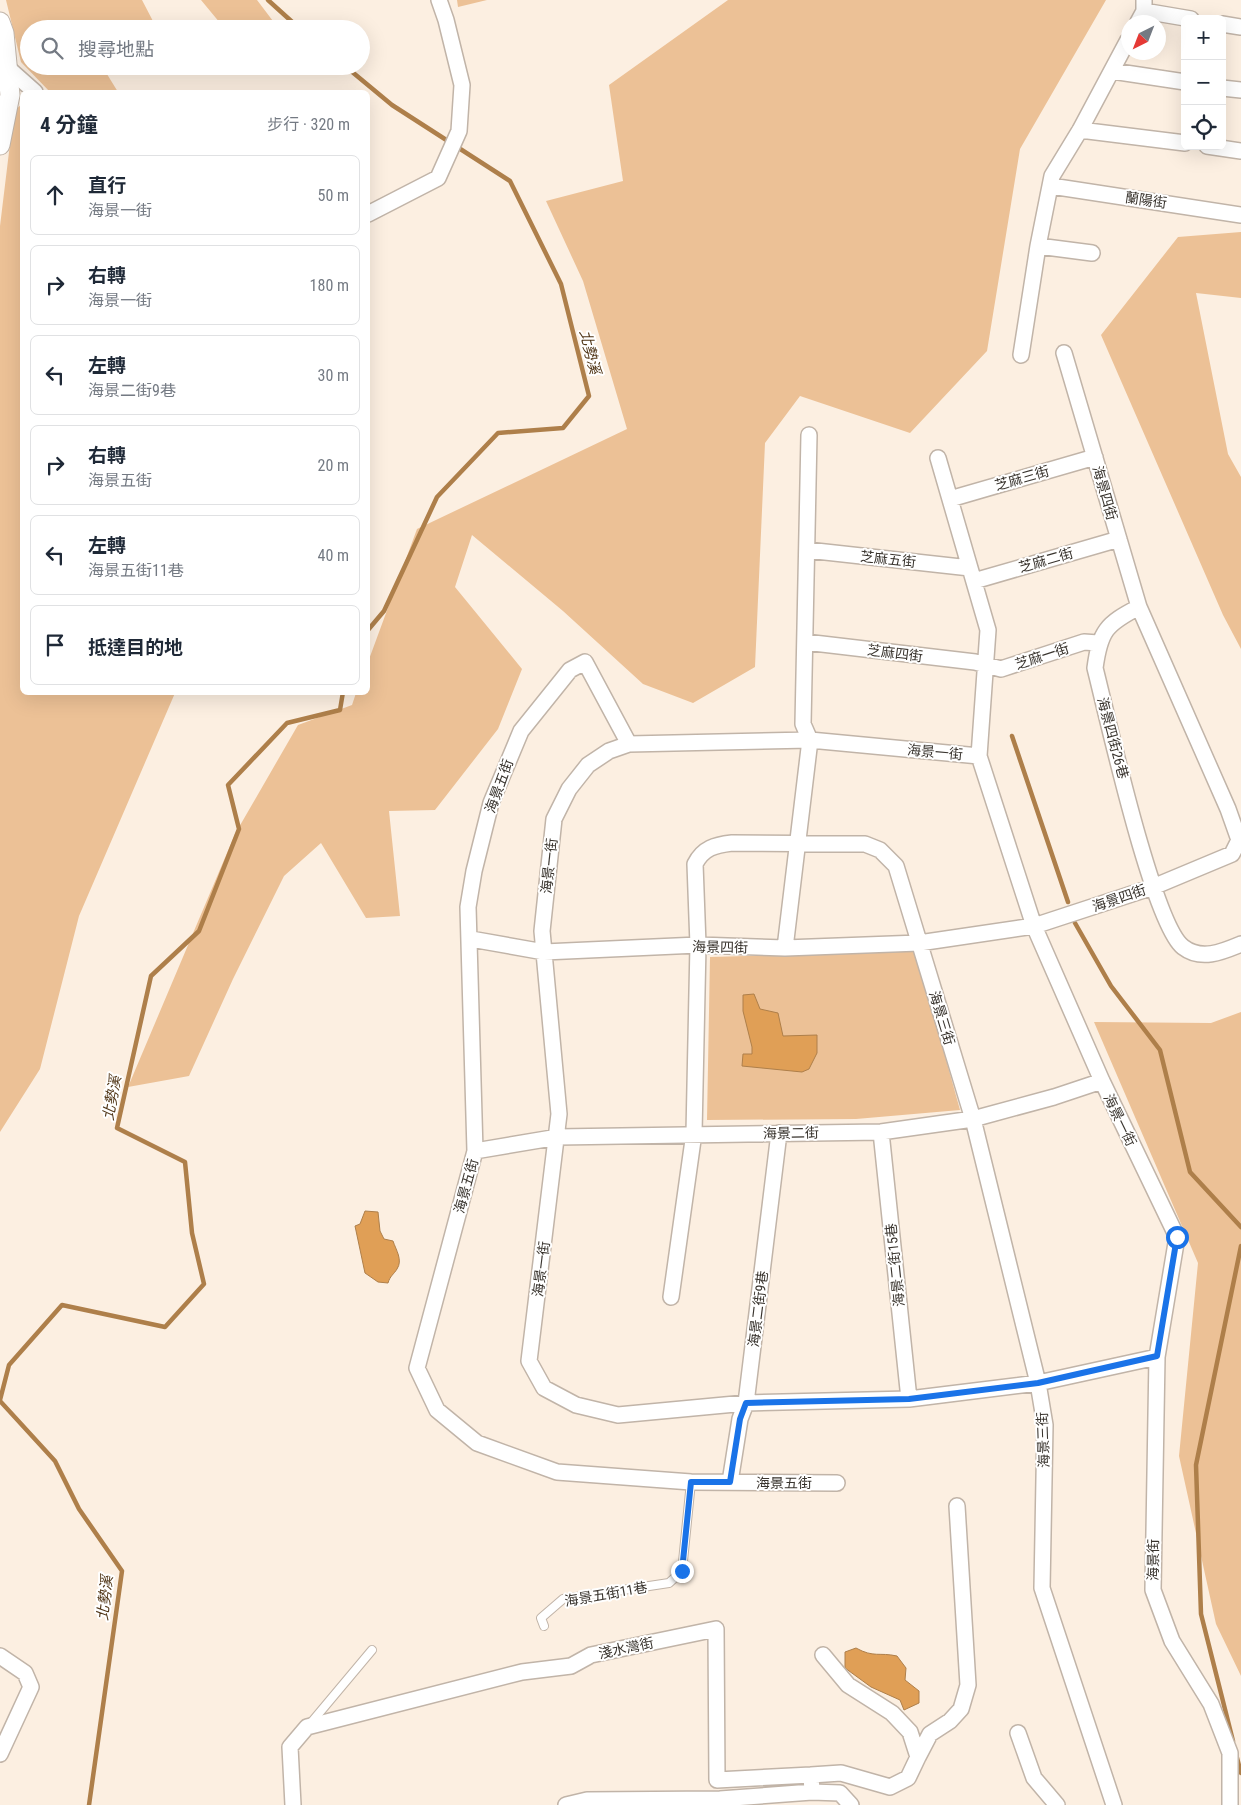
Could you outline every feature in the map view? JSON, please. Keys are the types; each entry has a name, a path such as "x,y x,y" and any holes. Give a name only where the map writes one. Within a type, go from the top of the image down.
{"street":[{"path":"370,213 438,178 457,135 462,85 446,20 439,0"},
{"path":"1142,11 1181,17"},
{"path":"0,22 4,32 10,95 0,145"},
{"path":"1226,25 1241,27"},
{"path":"1021,355 1038,246 1052,176 1080,130 1121,54"},
{"path":"8,68 34,90"},
{"path":"1112,72 1181,81"},
{"path":"1226,88 1241,90"},
{"path":"1080,130 1181,143"},
{"path":"1226,149 1241,151"},
{"name":"蘭陽街","path":"1051,186 1241,215"},
{"path":"1038,246 1092,253"},
{"name":"海景四街","path":"471,939 544,952 698,946 785,948 920,943 1034,926 1152,886 1232,854 1239,840 1228,809 1139,607 1064,353"},
{"path":"785,948 810,740 803,724 809,435"},
{"name":"芝麻三街","path":"950,499 1095,457"},
{"path":"938,458 988,630 980,756"},
{"name":"芝麻二街","path":"972,575 1119,538"},
{"name":"芝麻五街","path":"807,550 972,575"},
{"name":"海景四街26巷","path":"1139,607 1116,619 1106,628 1098,643 1095,668 1152,886 1175,940 1184,948 1198,954 1217,954 1241,944"},
{"name":"芝麻四街","path":"805,642 975,662 985,666"},
{"name":"芝麻一街","path":"985,666 1001,669 1084,642 1098,643"},
{"name":"海景五街","path":"629,744 585,662 570,670 525,723 492,802 474,871 468,907 471,939 475,1151 417,1368 437,1410 477,1443 557,1472 691,1482 837,1483"},
{"name":"海景一街","path":"810,740 980,756 1034,926 1102,1081 1177,1237 1157,1356 1038,1383 909,1399 746,1403 618,1415 576,1405 544,1388 529,1361 558,1137 559,1114 542,931 554,819 568,789 588,765 609,751 629,744 810,740"},
{"name":"海景三街","path":"671,1297 694,1133 698,946 695,864 700,854 715,845 865,844 880,850 896,866 973,1119 1038,1383 1045,1424 1042,1588 1114,1805"},
{"name":"海景二街","path":"475,1151 558,1137 694,1133 881,1132 973,1119 1054,1098 1102,1081"},
{"name":"海景二街15巷","path":"881,1132 909,1399"},
{"name":"海景二街9巷","path":"730,1482 740,1419 746,1403 779,1133"},
{"name":"海景街","path":"1157,1356 1153,1590 1172,1641 1211,1704 1230,1754 1230,1805"},
{"path":"812,1792 812,1775 841,1773 890,1787 908,1778 930,1734 950,1721 960,1709 968,1685 957,1506"},
{"name":"淺水灣街","path":"307,1727 522,1672 571,1666 591,1655 716,1629 718,1780 812,1775"},
{"path":"823,1655 848,1685 892,1713 910,1732 918,1757"},
{"path":"0,1656 25,1673 32,1687 0,1754"},
{"path":"293,1805 290,1747 307,1727"},
{"path":"1018,1733 1034,1778 1057,1805"},
{"path":"566,1805 587,1800 720,1798 812,1792 840,1793 851,1805"}],"lane":[{"name":"海景五街11巷","path":"544,1626 541,1618 563,1599 669,1583 682,1571 691,1482"},
{"path":"307,1727 372,1650"}],"shaded area":[{"path":"6,0 142,0 152,20 20,20 20,58"},
{"path":"201,0 257,0 272,20 218,20"},
{"path":"457,0 487,0 458,7"},
{"path":"728,0 1106,0 1020,149 987,351 910,433 800,396 765,443 755,667 693,703 643,684 563,611 472,535 455,587 522,669 498,729 435,810 389,811 400,916 366,918 321,843 284,876 233,979 189,1076 128,1087 235,834 298,725 352,705 355,695 370,695 370,657 417,529 627,429 583,281 546,201 623,181 609,85"},
{"path":"34,75 108,75 117,90 48,90"},
{"path":"20,106 20,695 174,695 79,916 40,1069 0,1132 0,226 14,111"},
{"path":"1241,232 1241,298 1196,293 1228,454 1241,477 1241,649 1223,615 1101,335 1178,237"},
{"path":"916,951 960,1110 856,1119 707,1120 710,957"},
{"path":"754,994 760,1009 778,1013 783,1036 817,1035 817,1053 809,1069 802,1072 742,1066 743,1054 752,1054 743,1011 743,995"},
{"path":"1241,1012 1241,1676 1216,1624 1179,1456 1198,1263 1094,1022 1211,1023"},
{"path":"365,1211 378,1212 380,1231 384,1239 393,1241 398,1255 399,1266 388,1283 378,1282 365,1273 355,1226 360,1224"},
{"path":"856,1648 872,1654 897,1656 906,1668 905,1680 919,1691 919,1703 904,1710 900,1700 871,1687 845,1668 845,1652"}],"waterway":[{"name":"北勢溪","path":"268,0 290,20"},
{"name":"北勢溪","path":"356,75 392,105 510,181 561,284 589,396 563,428 498,433 437,497 384,611 370,628"},
{"name":"北勢溪","path":"0,1400 9,1365 62,1305 165,1327 204,1284 192,1233 185,1162 117,1128 151,976 199,931 239,829 228,785 287,723 340,710 342,695"},
{"path":"1012,736 1068,902"},
{"path":"1075,923 1111,986 1160,1050 1190,1172 1241,1227"},
{"path":"1233,1741 1201,1614 1196,1465 1241,1246"},
{"name":"北勢溪","path":"0,1401 55,1461 79,1509 122,1571 89,1805"},
{"path":"1236,1754 1241,1773"}],"route":[{"path":"682,1571 691,1482 730,1482 740,1419 746,1403 909,1399 1038,1383 1157,1356 1177,1237"}]}
